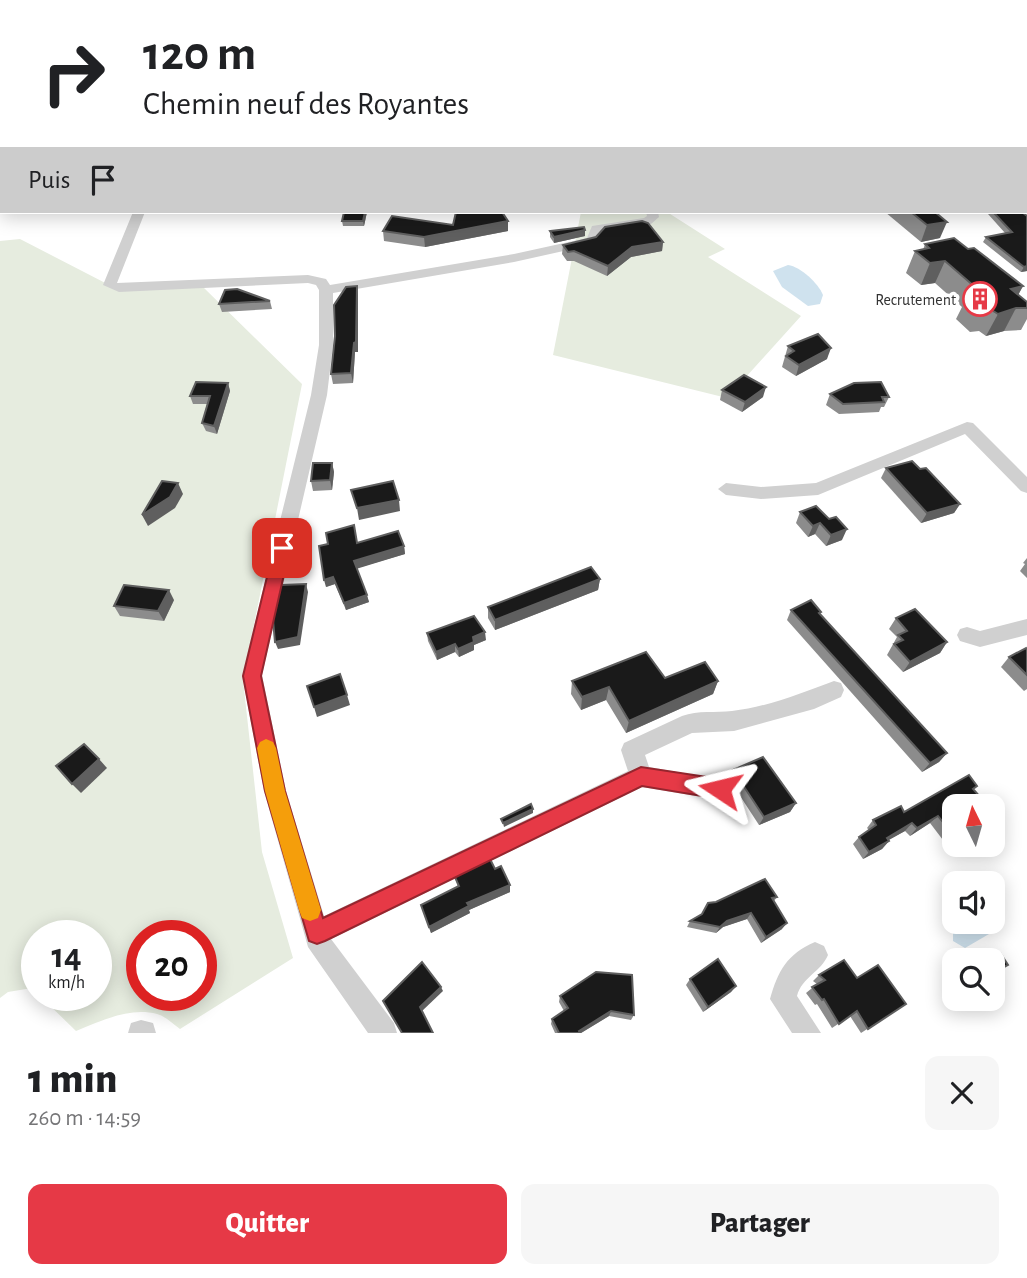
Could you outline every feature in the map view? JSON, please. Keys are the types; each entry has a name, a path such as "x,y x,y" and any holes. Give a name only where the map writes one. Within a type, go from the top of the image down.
{"street":[{"path":"138,214 110,285 119,288 308,279 321,282 326,290 327,345 318,395 252,676 275,791 321,947 384,1033"},
{"path":"326,290 514,258 591,241 596,236 596,229 647,221 653,217 652,214"},
{"path":"726,489 761,493 818,489 968,427 1027,486"},
{"path":"967,635 980,639 1027,627"},
{"path":"641,776 632,750 690,723 734,721 814,700 834,690"},
{"path":"317,933 641,776 720,789"},
{"path":"808,1033 783,999 789,977 814,955"}],"shaded area":[{"path":"581,214 670,214 725,249 708,257 801,316 727,398 553,355"},
{"path":"20,239 115,288 203,287 302,384 243,680 262,852 293,958 217,1006 217,920 126,920 126,1011 209,1011 180,1029 160,1015 136,1012 115,1016 76,1031 55,1011 112,1011 112,920 21,920 21,990 8,992 0,998 0,241"}],"water":[{"path":"788,265 803,272 817,286 823,295 820,304 808,306 782,287 773,271"},
{"path":"953,934 989,934 965,948 953,941"}],"building":[{"path":"344,214 365,214 363,221 342,221"},
{"path":"456,214 503,214 508,221 424,237 383,231 392,216 453,225"},
{"path":"913,214 937,214 947,222 927,225"},
{"path":"995,214 1027,216 1027,266 1024,267 986,237 1012,232"},
{"path":"642,221 648,223 663,242 632,247 608,266 574,251 568,252 563,245 596,237 605,227"},
{"path":"584,227 585,230 554,237 550,231"},
{"path":"954,238 968,249 974,248 1023,286 1011,289 1027,302 1027,308 1016,308 998,314 990,309 981,309 967,297 982,293 945,261 930,263 915,251 929,248 925,244"},
{"path":"357,286 356,342 351,373 331,374 335,336 334,305 346,287"},
{"path":"237,289 270,301 219,304 225,290"},
{"path":"818,334 831,348 799,365 786,356 794,351 788,346"},
{"path":"744,375 766,387 745,402 722,390"},
{"path":"196,382 228,383 214,426 202,423 210,396 190,396"},
{"path":"881,382 889,397 882,397 884,402 843,404 830,394 854,383"},
{"path":"912,461 920,469 926,468 960,504 927,513 886,468"},
{"path":"313,463 332,463 330,480 311,481"},
{"path":"162,481 178,483 170,497 142,515"},
{"path":"393,481 399,500 357,508 351,490"},
{"path":"816,506 829,519 836,517 847,529 831,535 820,523 813,526 800,512"},
{"path":"354,525 357,543 398,531 404,546 354,561 367,595 344,603 333,577 324,580 319,546 328,544 326,533"},
{"path":"591,567 600,579 495,620 488,607"},
{"path":"306,584 298,637 275,642 273,620 281,585"},
{"path":"124,585 169,590 158,611 114,606"},
{"path":"811,600 821,612 819,613 947,753 930,763 791,610"},
{"path":"915,609 947,642 910,662 894,644 903,640 898,635 907,631 896,618"},
{"path":"474,616 485,632 473,637 474,642 458,649 455,644 436,652 427,633"},
{"path":"1026,648 1027,650 1027,675 1009,657"},
{"path":"646,652 665,678 705,662 718,681 629,721 609,687 582,697 572,681"},
{"path":"340,674 347,695 314,707 307,686"},
{"path":"84,744 99,759 72,784 56,766"},
{"path":"763,757 796,803 764,817 733,770"},
{"path":"969,775 977,786 973,789 977,794 942,794 942,821 938,816 917,828 912,823 869,852 859,837 876,825 873,820 901,806 904,812"},
{"path":"531,804 533,809 503,823 501,819"},
{"path":"489,857 495,869 501,866 510,885 467,903 469,906 429,927 421,905 459,886 454,875"},
{"path":"765,879 777,897 772,898 787,923 766,937 751,913 727,921 720,927 690,921 702,914 708,903 716,902"},
{"path":"718,959 736,986 708,1007 690,979"},
{"path":"844,960 857,978 878,965 906,1004 868,1029 857,1011 839,1024 824,999 822,1000 812,987 825,980 819,975"},
{"path":"422,962 441,987 420,1007 433,1033 402,1033 383,1001"},
{"path":"596,972 632,975 634,1015 611,1011 579,1031 580,1033 559,1033 552,1019 568,1008 560,996"}],"slow traffic":[{"path":"266,748 275,791 310,910"}],"place":[{"name":"Recrutement","path":"980,299"}],"route":[{"path":"282,548 252,676 275,791 317,933 641,776 720,789"}]}
